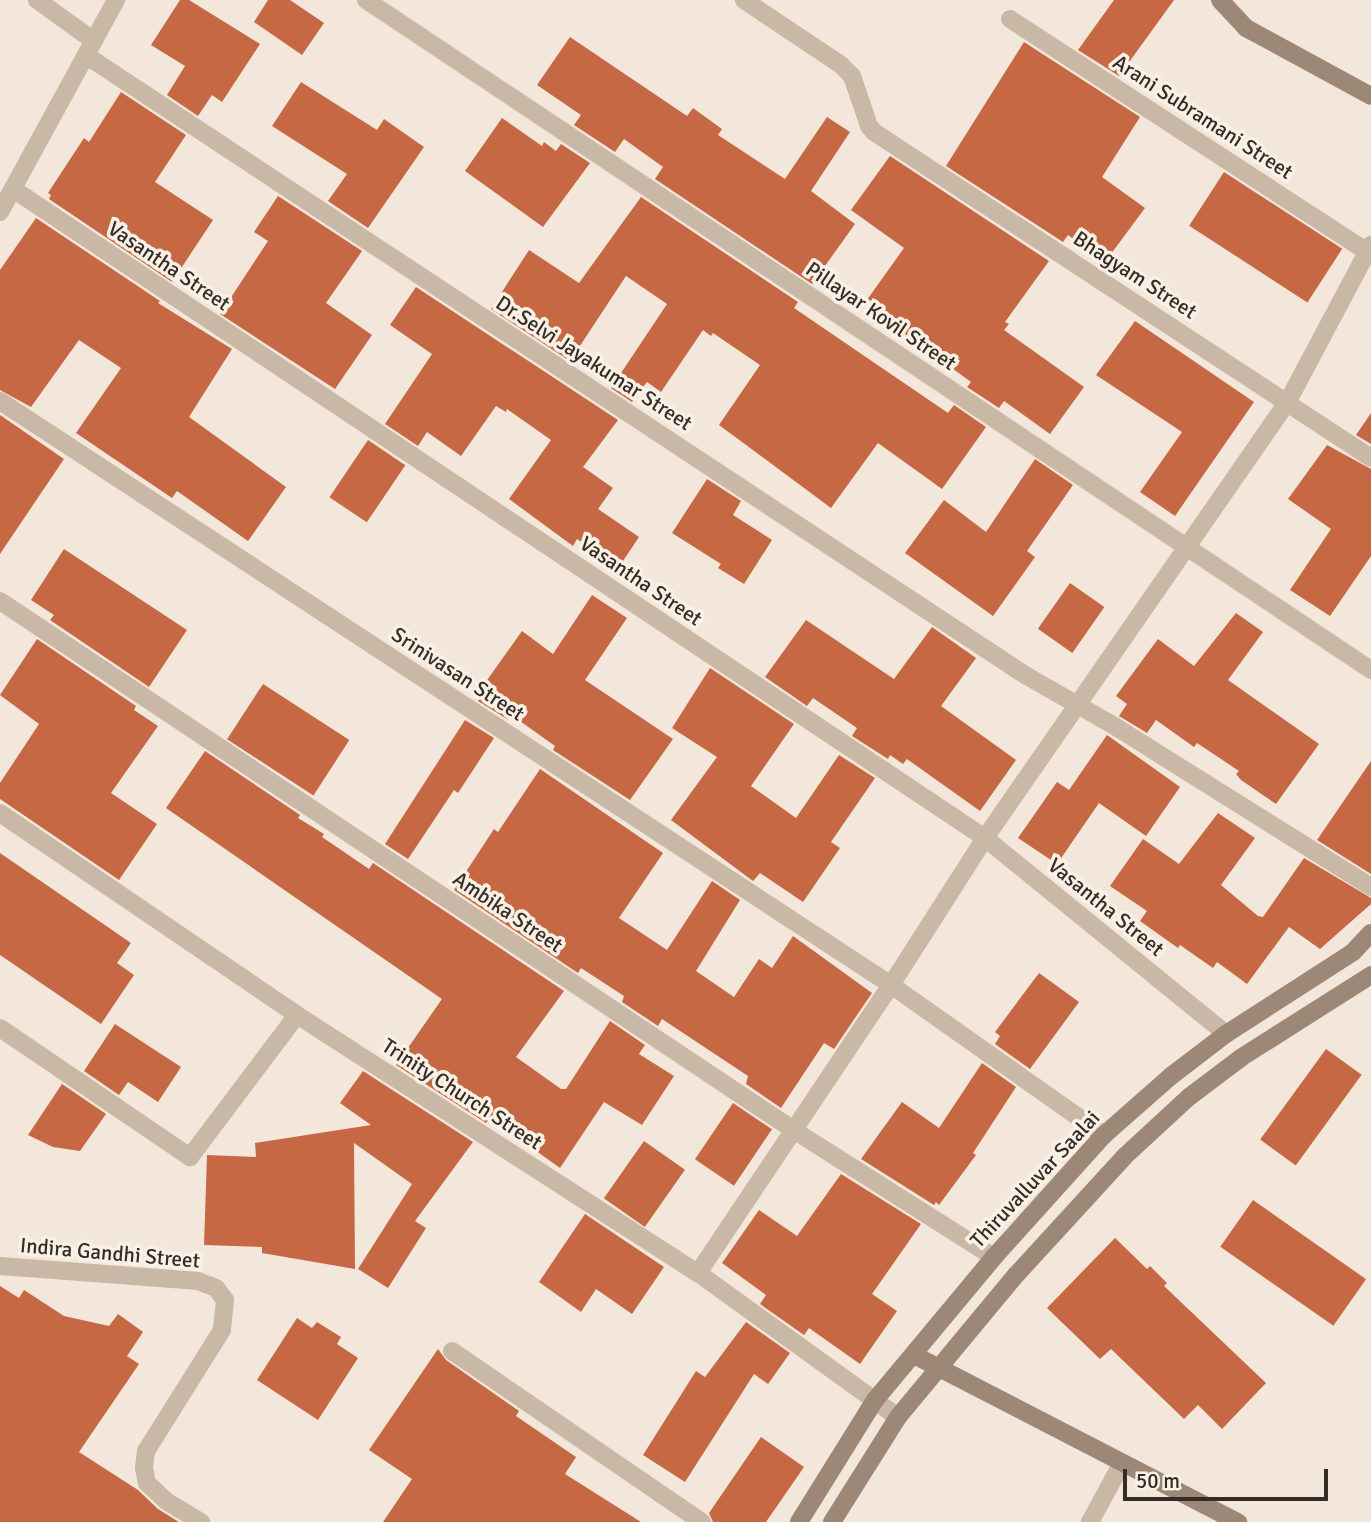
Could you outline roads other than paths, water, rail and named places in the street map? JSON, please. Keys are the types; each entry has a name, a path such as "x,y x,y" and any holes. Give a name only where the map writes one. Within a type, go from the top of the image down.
{"main road":[{"path":"1220,0 1246,28 1371,96"},
{"name":"Thiruvalluvar Saalai","path":"799,1522 875,1400 994,1257 1104,1135 1171,1076 1226,1034 1353,952 1371,933"},
{"path":"832,1522 898,1417 1016,1275 1125,1156 1189,1097 1242,1057 1371,975"},
{"path":"914,1355 1238,1522"}],"street":[{"name":"Dr.Selvi Jayakumar Street","path":"37,0 90,49 1025,675 1371,887"},
{"path":"0,212 116,0"},
{"name":"Pillayar Kovil Street","path":"366,0 1371,670"},
{"name":"Bhagyam Street","path":"744,0 841,65 852,76 869,126 874,132 1288,401 1371,458"},
{"name":"Arani Subramani Street","path":"1010,19 1370,250"},
{"name":"Vasantha Street","path":"13,189 985,838 1226,1034"},
{"path":"698,1273 891,985 985,838 1288,401 1370,250"},
{"name":"Srinivasan Street","path":"0,401 891,985 1104,1135"},
{"name":"Ambika Street","path":"0,601 792,1129 994,1257"},
{"name":"Trinity Church Street","path":"0,813 297,1015 698,1273 898,1417"},
{"path":"0,1028 190,1157 297,1015"},
{"name":"Indira Gandhi Street","path":"0,1266 198,1281 216,1289 225,1300 222,1330 146,1451 144,1468 147,1483 166,1501 201,1522"},
{"path":"452,1351 702,1522"},
{"path":"1090,1522 1122,1463"}]}
